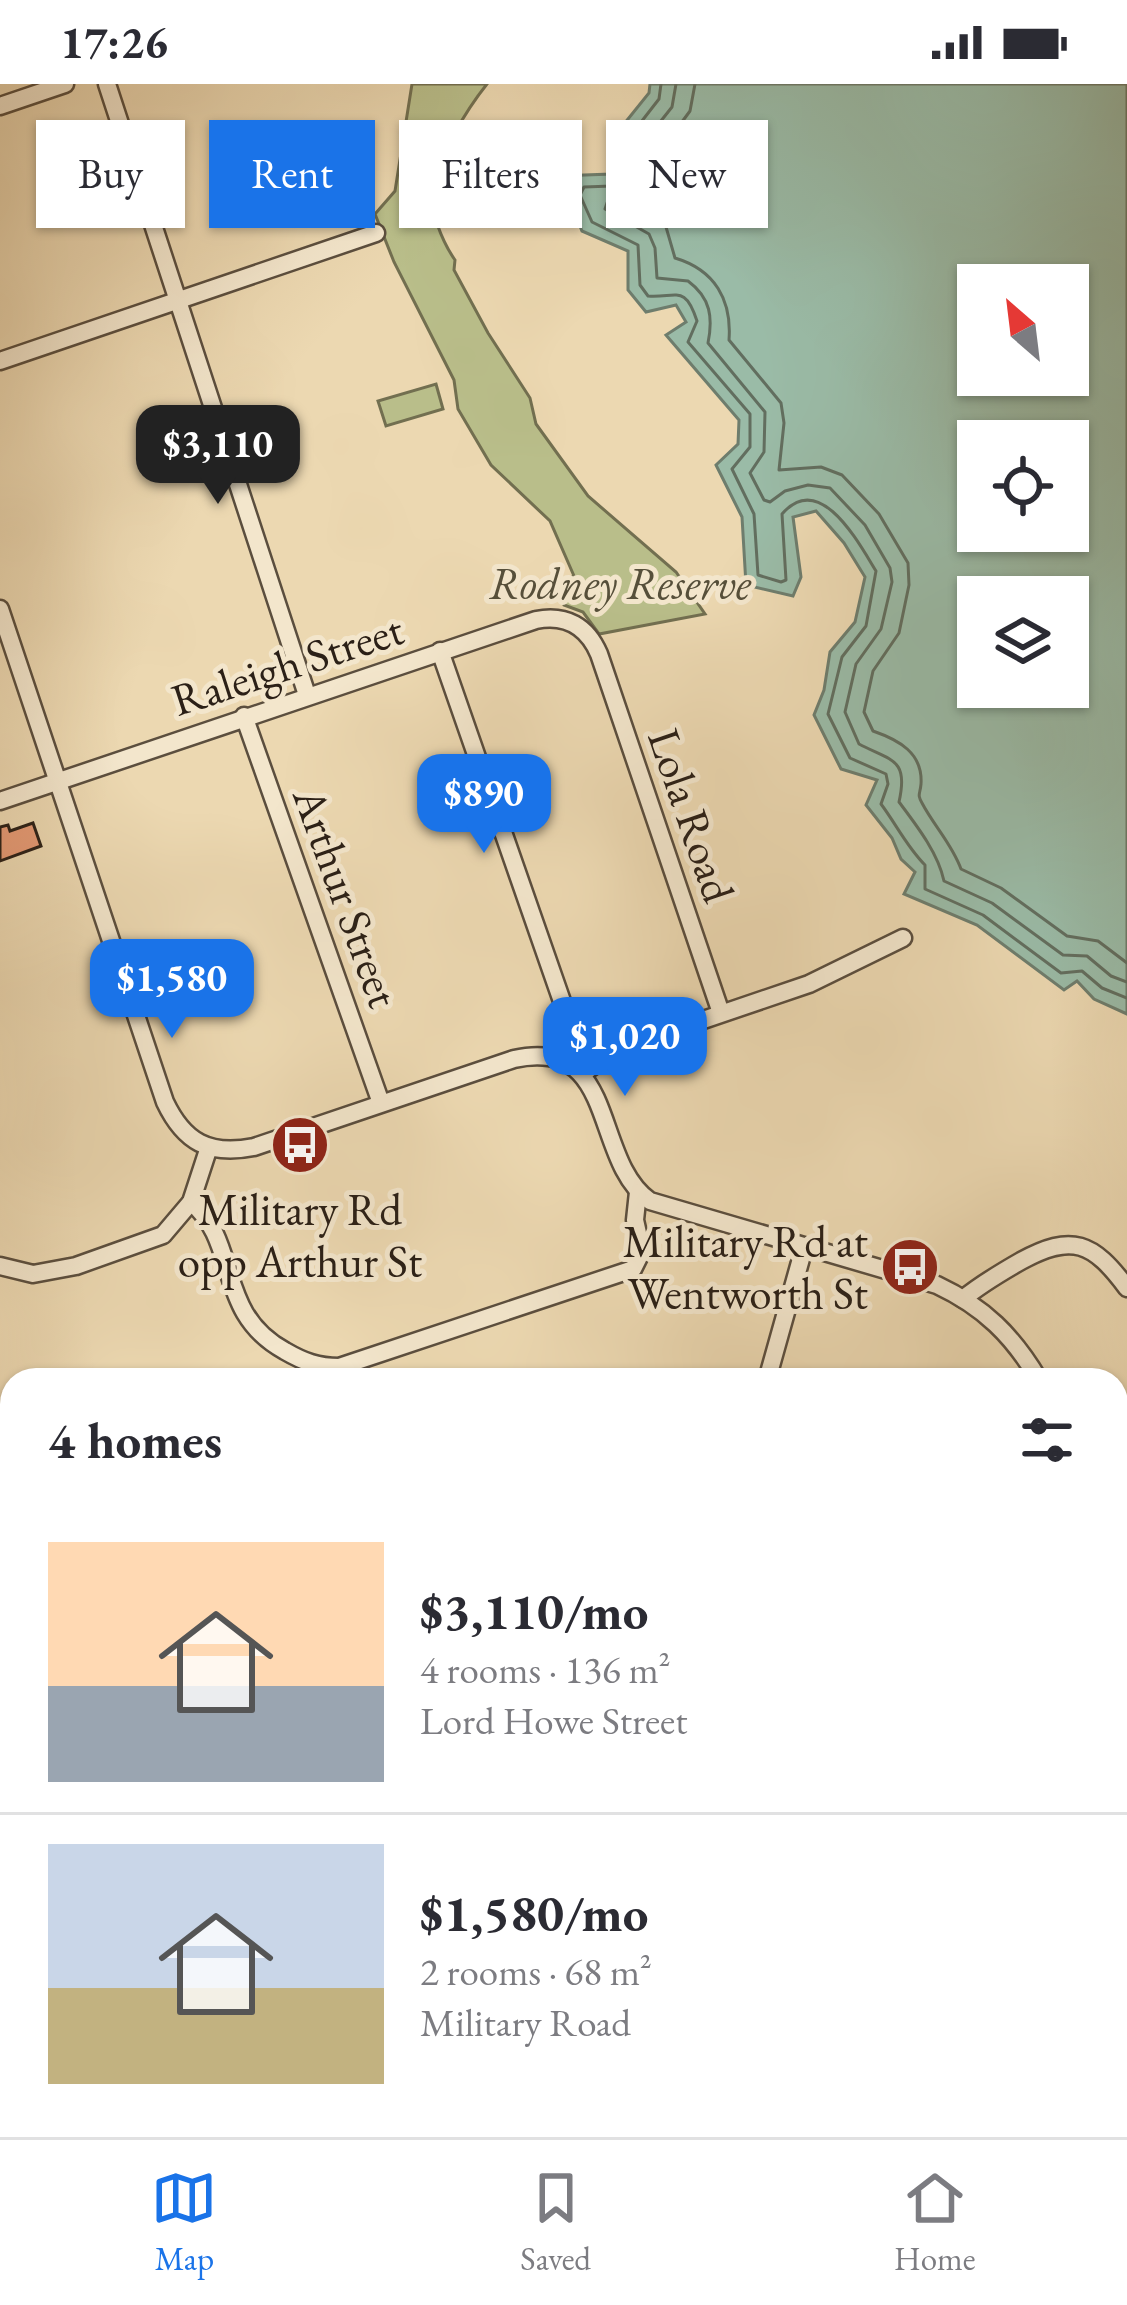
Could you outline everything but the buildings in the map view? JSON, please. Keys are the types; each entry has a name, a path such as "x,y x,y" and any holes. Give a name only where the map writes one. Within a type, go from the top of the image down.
{"street":[{"path":"0,106 64,84"},
{"path":"106,84 307,695"},
{"path":"0,361 376,233"},
{"path":"0,609 165,1102 186,1135 208,1150 254,1148 514,1059 533,1055 559,1060 582,1074 596,1096 622,1168 638,1192 666,1207 937,1285 998,1323 1030,1368"},
{"name":"Raleigh Street","path":"0,801 550,617 571,621 593,640"},
{"name":"Lola Road","path":"593,640 722,1013"},
{"path":"440,651 564,1007 566,1034 559,1060"},
{"name":"Arthur Street","path":"244,716 381,1103"},
{"path":"582,1074 618,1049 808,984 903,938"},
{"path":"0,1266 33,1274 76,1266 164,1235 191,1202 208,1150"},
{"path":"191,1202 211,1227 235,1297 261,1335 319,1367 339,1367 633,1269 642,1251 635,1220 638,1192"},
{"path":"963,1299 983,1282 1047,1247 1071,1244 1098,1254 1127,1288"},
{"path":"769,1368 804,1248"}],"green space":[{"name":"Rodney Reserve","path":"412,84 487,84 463,120 406,120"},
{"name":"Rodney Reserve","path":"399,166 399,228 439,228 455,260 454,270 530,398 536,424 588,496 676,572 705,614 599,634 583,612 564,605 554,586 574,576 550,521 491,465 458,409 454,380 394,262 375,214 395,191"},
{"path":"436,384 443,409 386,426 378,401"}],"water":[{"path":"650,84 1127,84 1127,1014 1094,999 1077,981 1064,990 977,925 904,894 915,872 901,859 892,838 866,805 877,780 841,769 814,715 830,652 855,622 865,577 816,511 793,517 801,577 793,596 746,585 742,517 716,465 738,444 739,420 666,335 686,322 676,305 646,312 628,290 628,251 581,228 582,175 606,174 606,228 768,228 768,120 627,120 649,93"}],"place":[{"name":"Military Rd opp Arthur St","path":"300,1145"},
{"name":"Military Rd at Wentworth St","path":"910,1267"}]}
